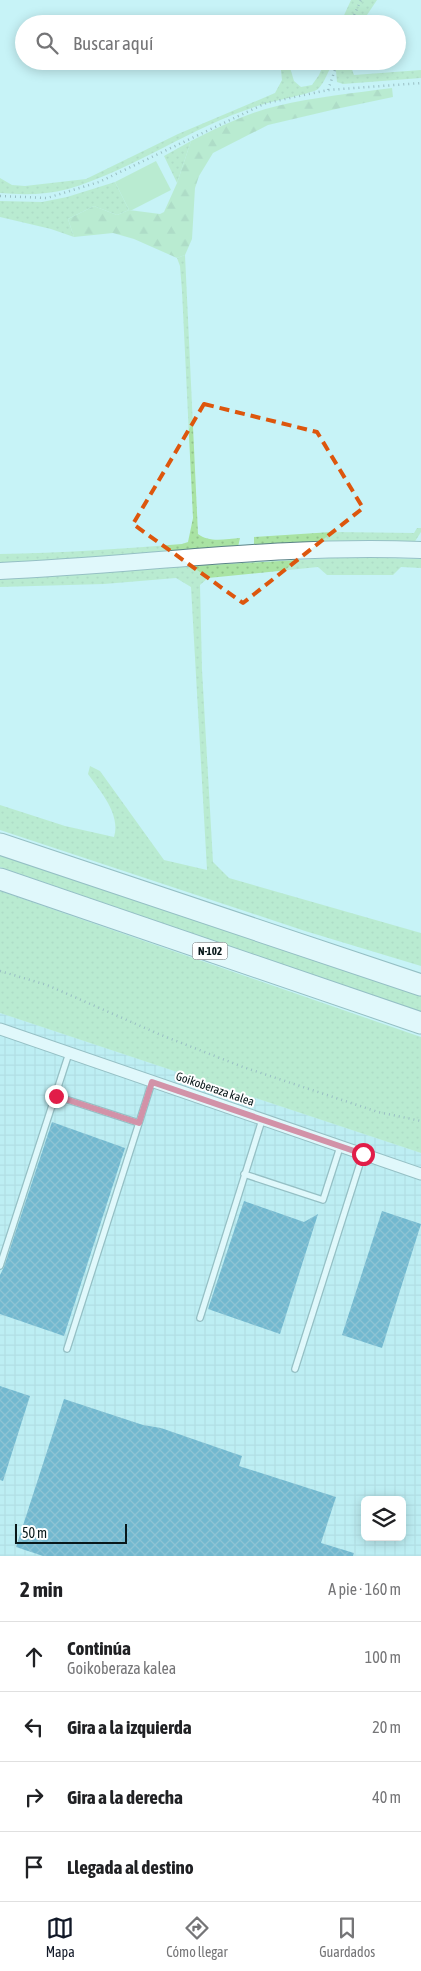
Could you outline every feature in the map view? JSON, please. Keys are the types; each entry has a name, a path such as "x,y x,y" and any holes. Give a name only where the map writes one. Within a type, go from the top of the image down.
{"highway":[{"path":"0,844 421,985"},
{"name":"N-102","path":"0,879 421,1023"}],"street":[{"path":"0,571 286,551 421,550"},
{"name":"Goikoberaza kalea","path":"0,1029 421,1174"}],"lane":[{"path":"0,1266 69,1053"},
{"path":"67,1349 152,1082"},
{"path":"56,1096 139,1123"},
{"path":"200,1318 262,1120"},
{"path":"244,1174 323,1200 340,1147"},
{"path":"295,1369 363,1154"}],"path":[{"path":"354,15 361,0"},
{"path":"328,90 335,70"},
{"path":"0,196 47,198 99,182 266,103 328,90 421,83"},
{"path":"0,972 47,985 161,1035 243,1067 378,1112 421,1121"}],"highlighted area":[{"path":"204,404 317,432 363,508 243,603 133,524"}],"shaded area":[{"path":"0,1013 421,1153 421,1556 0,1556"}],"green space":[{"path":"351,0 377,0 367,15 344,15"},
{"path":"281,70 291,70 294,81 301,87 312,85 321,70 329,70 322,84 315,91 264,104 214,123 118,170 93,180 68,189 51,192 26,194 0,193 0,178 12,185 25,186 86,179 178,134 275,93 282,80"},
{"path":"333,70 352,70 354,75 421,70 421,78 343,84 337,82 336,71"},
{"path":"392,88 393,97 268,125 213,153 199,176 195,188 192,239 185,255 177,258 134,239 113,233 74,237 68,219 94,206 117,215 129,210 160,214 164,212 177,183 191,141 244,116 291,103"},
{"path":"191,141 177,183 164,156"},
{"path":"156,161 171,190 129,210 115,182"},
{"path":"115,182 129,210 117,215 94,206 68,219 74,237 51,229 0,217 0,201 42,202 67,197"},
{"path":"185,255 198,534 207,539 240,538 238,547 0,564 0,554 114,549 188,542 193,518 182,291 180,266 177,258"},
{"path":"417,528 421,528 421,532 414,543 323,541 254,545 254,537 332,532 414,533"},
{"path":"349,557 421,559 421,568 401,567 393,575 327,575 318,567 208,578 200,585 202,670 213,862 229,878 421,933 421,966 305,931 0,830 0,805 65,826 114,837 115,820 104,796 88,774 90,766 100,771 164,860 207,870 191,587 176,578 104,584 0,587 0,577"},
{"path":"0,855 421,994 421,1012 0,867"},
{"path":"0,891 421,1037 421,1153 0,1013"}],"building":[{"path":"52,1122 125,1148 64,1336 0,1314 0,1275"},
{"path":"244,1201 304,1222 318,1214 280,1334 208,1309"},
{"path":"382,1211 421,1224 382,1348 342,1335"},
{"path":"0,1386 30,1396 3,1481 0,1480"},
{"path":"64,1399 143,1425 161,1428 242,1456 239,1466 336,1497 321,1543 354,1553 353,1556 43,1556 16,1547"}],"route":[{"path":"56,1096 139,1123 152,1082 363,1154"}]}
